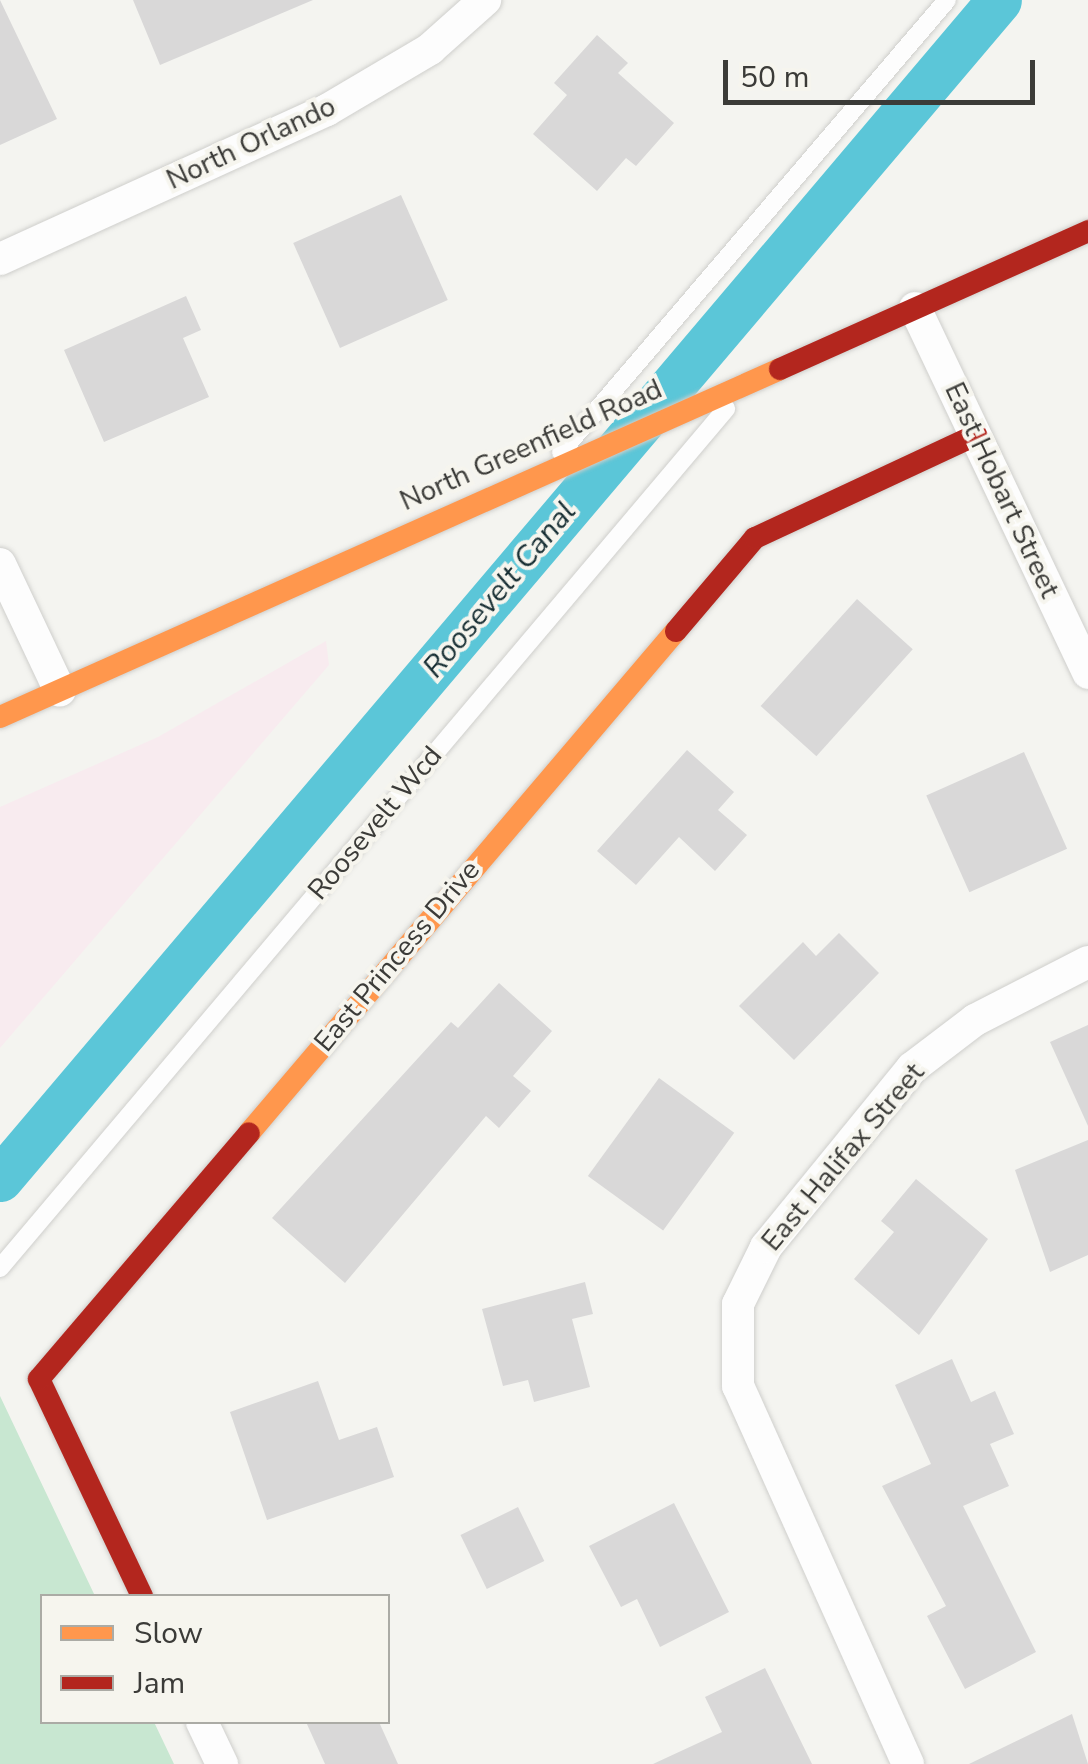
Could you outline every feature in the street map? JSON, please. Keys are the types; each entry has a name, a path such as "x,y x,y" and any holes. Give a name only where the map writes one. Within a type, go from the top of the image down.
{"street":[{"name":"North Orlando","path":"0,258 327,110 430,49 485,0"},
{"name":"North Greenfield Road","path":"0,718 1088,231"},
{"name":"East Hobart Street","path":"914,308 1088,673"},
{"name":"East Princess Drive","path":"141,1594 39,1378 756,538 976,436"},
{"path":"0,564 60,691"},
{"name":"East Halifax Street","path":"908,1764 738,1386 738,1304 766,1246 912,1068 975,1020 1088,962"},
{"path":"203,1724 222,1764"}],"lane":[{"path":"543,472 947,0"},
{"name":"Roosevelt Wcd","path":"0,1268 751,379"}],"shaded area":[{"path":"326,641 329,665 0,1048 0,807 158,737"}],"green space":[{"path":"0,1396 94,1594 40,1594 40,1724 155,1724 174,1764 0,1764"}],"building":[{"path":"0,0 57,119 0,145"},
{"path":"133,0 313,0 160,65"},
{"path":"597,35 628,63 618,73 674,123 636,166 626,158 597,191 533,134 567,95 554,83"},
{"path":"401,195 448,300 340,348 293,243"},
{"path":"186,296 201,330 183,338 209,397 104,442 64,350"},
{"path":"857,599 913,649 816,756 761,706"},
{"path":"687,750 734,792 718,810 747,835 715,871 679,837 636,885 597,851"},
{"path":"1024,752 1067,849 969,892 926,796"},
{"path":"839,933 879,973 794,1060 739,1006 803,942 816,956"},
{"path":"499,983 552,1031 513,1076 531,1091 499,1128 486,1116 345,1283 272,1218 451,1022 458,1028"},
{"path":"1088,1025 1088,1126 1050,1042"},
{"path":"659,1078 734,1133 663,1231 588,1176"},
{"path":"1088,1140 1088,1255 1050,1272 1015,1170"},
{"path":"916,1179 988,1239 919,1335 854,1279 894,1232 881,1221"},
{"path":"585,1282 593,1314 572,1319 590,1387 534,1402 528,1380 503,1386 482,1309"},
{"path":"952,1359 971,1402 995,1391 1014,1434 990,1444 1009,1486 963,1506 1036,1652 965,1689 927,1616 946,1606 882,1486 931,1464 895,1385"},
{"path":"318,1381 339,1440 377,1427 394,1477 267,1520 230,1412"},
{"path":"674,1503 729,1612 660,1647 637,1599 621,1607 589,1546"},
{"path":"518,1507 544,1561 487,1589 460,1535"},
{"path":"765,1668 812,1764 653,1764 722,1732 705,1697"},
{"path":"1072,1714 1088,1764 969,1764"},
{"path":"307,1724 380,1724 398,1764 325,1764"}],"waterway":[{"name":"Roosevelt Canal","path":"0,1179 999,0"}],"traffic: slow":[{"path":"0,717 780,369"},
{"path":"249,1133 676,631"}],"traffic: jam":[{"path":"780,369 1088,231"},
{"path":"676,631 755,538 976,435"},
{"path":"141,1594 39,1379 249,1133"}]}
